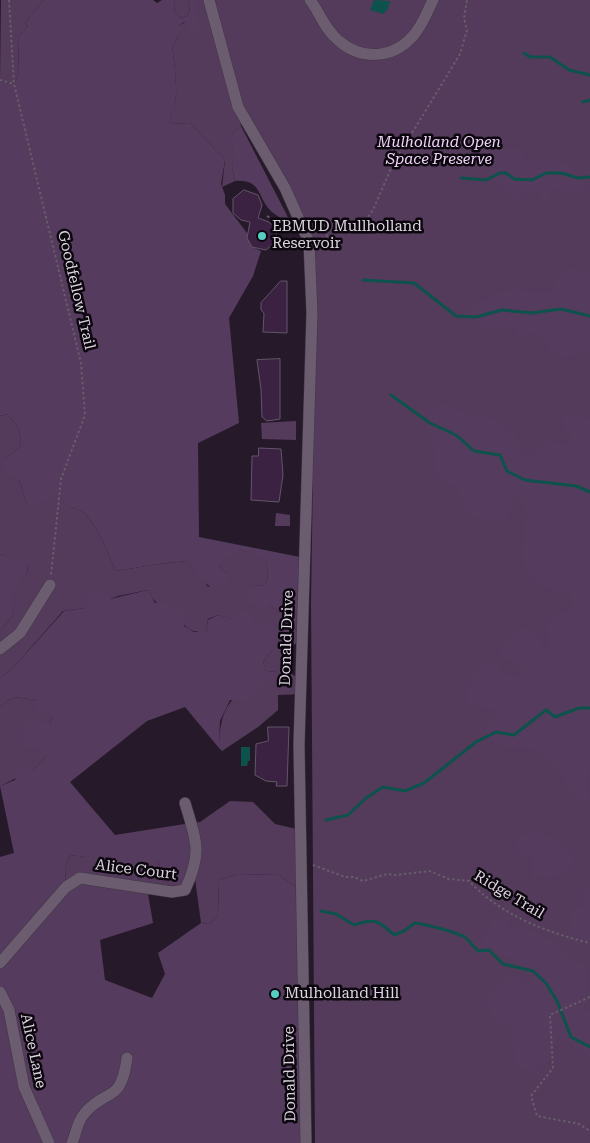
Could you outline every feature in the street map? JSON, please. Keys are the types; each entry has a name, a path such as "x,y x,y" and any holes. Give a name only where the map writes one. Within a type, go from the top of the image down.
{"street":[{"name":"Donald Drive","path":"209,0 238,107 285,188 309,242 312,313 299,745 306,1143"},
{"path":"310,0 324,25 338,41 362,54 380,55 402,47 413,36 433,0"},
{"path":"0,649 20,633 50,584"},
{"name":"Alice Court","path":"0,963 66,887 80,878 172,892 185,890 194,871 197,844 185,803"},
{"name":"Alice Lane","path":"0,992 9,1010 24,1087 49,1143"},
{"path":"72,1143 83,1115 119,1087 125,1074 127,1058"}],"path":[{"name":"Goodfellow Trail","path":"9,0 14,84 81,363 85,415 61,479 50,584"},
{"path":"309,242 325,242 328,231 365,221 373,210 392,166 460,54 467,30 464,18 467,0"},
{"path":"0,80 14,84"},
{"path":"267,216 292,232"},
{"name":"Ridge Trail","path":"302,860 345,878 363,881 387,874 396,875 430,871 449,879 469,881 478,891 526,923 590,943"},
{"path":"590,997 550,1015 553,1068 531,1096 537,1116 579,1124 590,1130"}],"green space":[{"path":"1,0 44,0 25,23 28,26 18,37 19,75 14,84 0,81"},
{"path":"173,0 188,0 190,11 187,16 181,18 174,12 175,4"},
{"name":"Mulholland Open Space Preserve","path":"195,0 590,0 590,1143 315,1143 311,603 314,406 309,242 238,110 241,126 232,135 232,147 235,156 232,166 235,181 222,187 225,160 190,123 170,124 176,98 172,48 179,34 179,26 195,16"},
{"path":"7,414 19,428 21,446 5,459 19,479 26,502 34,506 59,492 65,503 84,512 92,522 116,571 187,561 208,587 228,574 219,566 219,555 240,549 266,560 268,576 265,585 254,586 270,606 282,614 303,636 287,652 280,666 301,680 301,694 278,695 278,710 258,727 222,751 219,748 220,731 227,707 241,693 277,672 266,671 263,662 272,650 253,625 218,615 208,619 206,632 188,629 176,614 156,602 148,590 118,596 85,608 63,611 12,669 0,678 0,630 14,614 10,599 27,573 28,564 0,554 0,416"},
{"path":"296,421 296,440 262,439 261,423"},
{"path":"276,513 290,515 290,526 275,526"},
{"path":"14,697 37,700 52,717 50,725 37,748 48,755 33,770 0,786 0,706"},
{"path":"230,801 253,802 275,824 301,830 302,892 279,875 238,874 219,880 218,915 210,924 201,923 194,871 191,823 200,822"},
{"path":"70,855 122,861 157,861 172,892 66,887 65,866"}],"shaded area":[{"path":"44,0 153,0 157,3 162,0 173,0 175,4 174,12 181,18 187,16 190,11 188,0 195,0 195,16 200,22 199,30 192,33 184,22 179,26 179,34 172,48 176,92 170,124 190,123 225,160 221,184 225,195 225,204 247,233 252,247 261,251 253,276 229,318 239,423 198,443 199,537 305,558 303,636 282,614 270,606 260,609 249,604 248,593 254,586 265,585 268,576 266,561 240,549 232,558 219,556 219,566 228,574 228,583 214,587 204,583 187,561 116,571 100,536 84,512 65,503 59,493 34,507 26,502 19,479 6,473 5,459 21,446 19,428 7,414 0,416 0,81 14,84 19,75 18,37 28,26 25,23"},
{"path":"374,0 390,1 388,9 383,14 370,10"},
{"path":"241,126 292,225 267,207 258,191 250,183 235,181 232,166 234,156 232,135"},
{"path":"503,148 519,148 528,163 548,158 560,160 577,173 590,175 589,184 582,192 569,196 551,187 549,190 549,200 545,203 536,191 524,193 520,199 513,201 507,191 494,183 488,173 493,155"},
{"path":"570,268 590,272 590,352 561,358 552,352 543,339 535,332 521,338 516,335 516,327 510,323 506,330 489,329 476,321 468,313 478,303 501,292 517,290 550,291 558,278"},
{"path":"443,403 472,416 497,420 503,427 514,433 518,439 520,452 524,455 531,455 545,441 562,444 570,442 573,437 563,427 561,422 567,414 590,418 590,770 588,772 590,798 585,803 571,791 548,758 531,750 523,748 509,749 497,745 485,729 496,711 469,704 465,697 476,669 486,662 496,663 509,677 518,675 522,668 512,660 502,659 499,656 505,643 514,632 526,628 533,630 539,636 544,651 548,652 549,643 545,624 552,618 574,608 571,595 542,585 534,580 527,571 523,560 525,512 522,501 514,492 513,507 510,515 500,522 488,522 470,512 462,502 459,490 440,479 434,468 435,449 427,428 427,414"},
{"path":"0,554 28,563 27,573 11,599 14,614 0,630"},
{"path":"99,590 110,599 148,590 155,603 167,602 171,610 182,610 186,619 184,626 194,632 206,632 208,620 218,615 233,619 243,609 254,615 253,625 267,624 275,634 272,650 263,662 266,671 277,672 245,702 230,700 220,721 219,748 185,707 147,721 70,782 115,835 191,823 197,844 185,890 172,892 157,861 148,870 122,861 111,870 93,867 86,857 70,855 65,866 66,886 80,878 147,888 153,923 100,940 105,980 152,998 165,974 158,953 201,923 210,924 218,915 219,880 238,874 279,875 302,892 306,1143 0,1143 0,857 14,853 0,786 15,780 19,769 33,770 47,756 37,748 25,749 22,733 27,718 50,725 52,717 35,710 37,700 14,697 0,706 0,678 12,669 64,611 85,608 87,594"},
{"path":"241,747 250,747 250,761 248,761 247,766 241,766"},
{"path":"540,832 551,838 555,836 574,854 570,867 560,875 551,879 541,874 533,880 531,874 534,864 530,857 520,858 515,842 523,834"},
{"path":"581,889 590,889 590,941 588,942 578,936 570,935 570,915 578,907 585,906"},
{"path":"495,916 506,920 511,928 523,926 554,941 565,950 569,959 587,965 588,982 584,1008 590,1012 590,1061 579,1049 563,1037 557,1038 548,1063 530,1073 515,1064 511,1028 493,1020 486,1000 508,975 520,977 530,986 532,980 519,961 501,956 490,947 482,948 481,939"}],"building":[{"path":"244,190 258,195 262,205 258,218 269,222 276,229 277,240 266,250 252,247 247,238 250,222 241,220 233,213 233,199"},
{"path":"281,281 287,281 287,333 263,332 264,313 261,310 261,303"},
{"path":"280,359 280,419 267,421 262,417 257,360"},
{"path":"259,448 281,449 283,475 279,502 251,500 252,456 258,456"},
{"path":"268,727 289,727 287,786 276,786 277,782 266,781 255,775 256,744 268,741"}],"waterway":[{"path":"524,53 530,57 550,57 569,70 590,75"},
{"path":"583,102 590,100"},
{"path":"461,178 486,180 500,173 506,173 514,179 532,180 546,173 561,173 578,178 590,177"},
{"path":"363,280 414,283 456,316 476,317 502,310 532,313 561,309 590,316"},
{"path":"391,395 430,423 456,435 474,451 500,455 507,471 525,480 576,486 590,492"},
{"path":"326,820 348,815 366,798 383,787 405,791 424,783 476,742 496,732 514,735 546,710 555,717 579,708 590,708"},
{"path":"321,911 336,914 354,925 371,921 380,923 394,935 415,923 442,929 466,938 478,951 489,950 503,964 533,971 546,983 557,1001 571,1037 590,1047"}],"place":[{"name":"EBMUD Mullholland Reservoir","path":"262,236"},
{"name":"Mulholland Hill","path":"275,994"}]}
